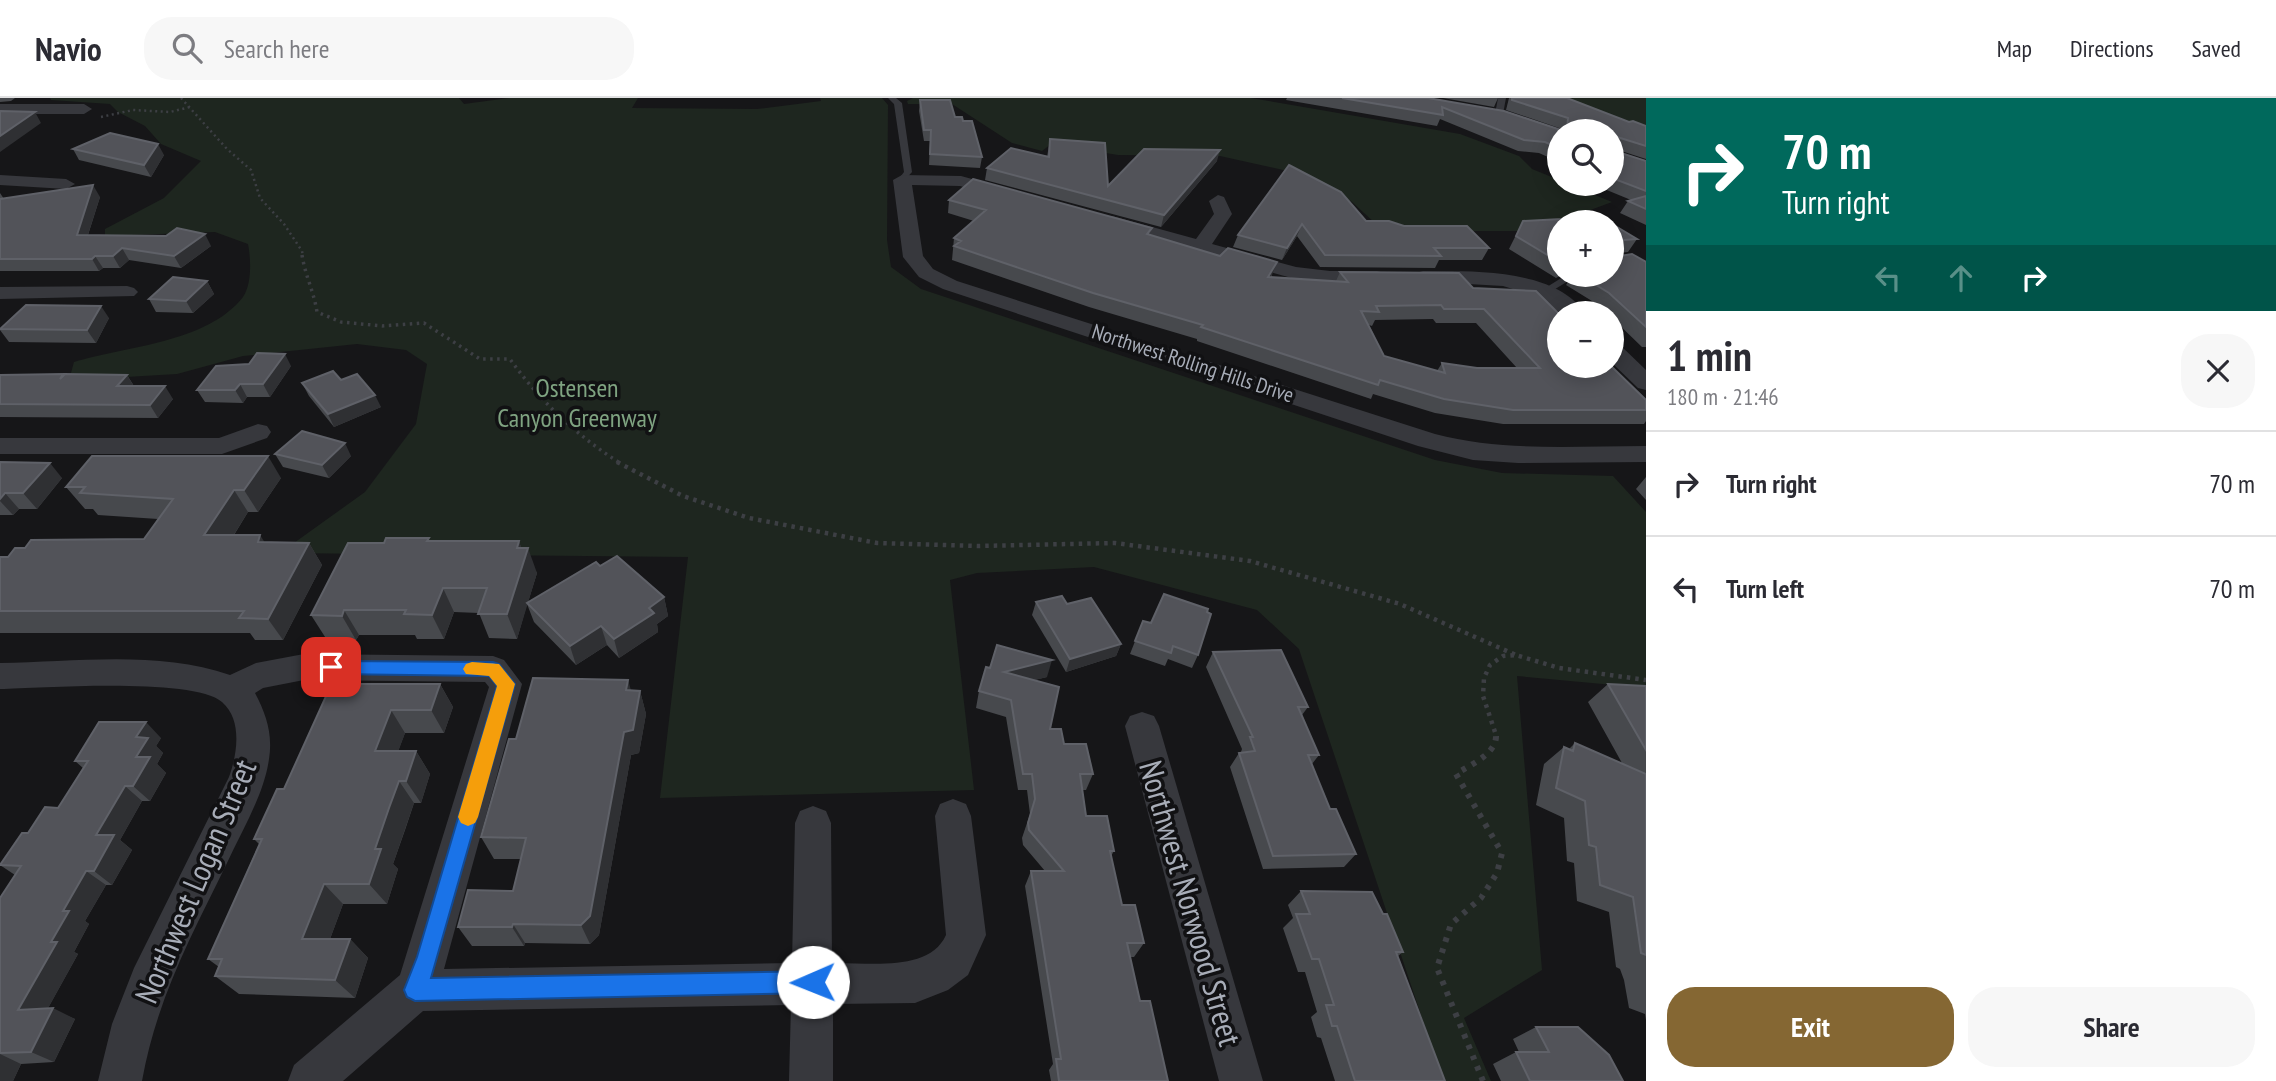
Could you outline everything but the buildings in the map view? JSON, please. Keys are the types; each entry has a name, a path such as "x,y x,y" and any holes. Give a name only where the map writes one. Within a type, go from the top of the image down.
{"street":[{"path":"0,109 84,109"},
{"path":"0,180 66,184"},
{"path":"902,180 961,181 1023,198"},
{"name":"Northwest Rolling Hills Drive","path":"902,180 912,257 926,273 950,285 1427,440 1473,452 1518,455 1646,454"},
{"path":"1199,247 1223,214 1219,201"},
{"path":"1087,216 1312,276 1479,276 1516,282 1544,292 1557,301"},
{"path":"3,302 28,293 127,292"},
{"path":"1624,362 1646,383"},
{"path":"0,446 222,446 258,432"},
{"path":"0,676 164,676 199,679 229,689 257,676 304,667 493,669 506,684 428,957 415,990 310,1081"},
{"name":"Northwest Logan Street","path":"120,1081 126,1046 153,971 232,812 250,768 254,733 246,708 229,689"},
{"name":"Northwest Norwood Street","path":"1142,726 1241,1081"},
{"path":"415,990 915,982 948,967 961,954 966,935 953,817"},
{"path":"811,1081 813,823"}],"lane":[{"name":"Northwest Rolling Hills Drive","path":"892,98 898,103 908,172 902,180"},
{"path":"1544,292 1553,287"}],"path":[{"path":"181,98 227,149 251,170 260,198 284,224 302,251 304,270 313,289 317,312 341,322 382,326 424,323 480,359 510,359 527,383 589,442 619,463 683,496 762,521 877,544 1115,544 1250,561 1400,604 1516,655 1559,668 1646,680"},
{"path":"84,109 82,114 90,117 125,111 170,112 190,107"},
{"path":"1483,1081 1437,968 1451,924 1480,898 1497,873 1500,863 1502,853 1456,774 1492,750 1497,737 1483,696 1484,678 1490,665 1503,656 1516,655"}],"green space":[{"name":"Ostensen Canyon Greenway","path":"50,98 459,98 464,104 509,98 638,98 632,108 757,109 821,101 820,98 882,98 888,105 887,240 891,267 921,289 1435,460 1502,473 1613,476 1646,512 1646,688 1517,676 1542,970 1464,1018 1491,1081 1443,1081 1299,649 1257,610 1094,567 977,573 950,580 974,790 660,798 688,557 280,553 365,492 416,424 427,364 406,350 357,344 243,356 177,374 126,377 71,373 74,362 188,334 228,312 246,292 250,257 248,244 215,232 105,236 105,229 164,198 201,161 161,144 145,126 118,112 110,104"},
{"path":"913,98 1251,98 1460,134 1519,156 1532,169 1547,175 1547,196 1597,196 1612,202 1590,210 1547,210 1547,226 1534,231 1408,231 1376,224 1351,201 1292,172 1220,156 1118,155 1051,144 1042,151 1012,143 952,104 908,104 907,101"},
{"path":"1550,98 1646,98 1646,133 1624,125 1624,119 1608,119"}],"slow traffic":[{"path":"468,817 506,684 493,669 472,669"}],"route":[{"path":"331,667 493,669 506,684 428,957 415,990 813,982"}]}
